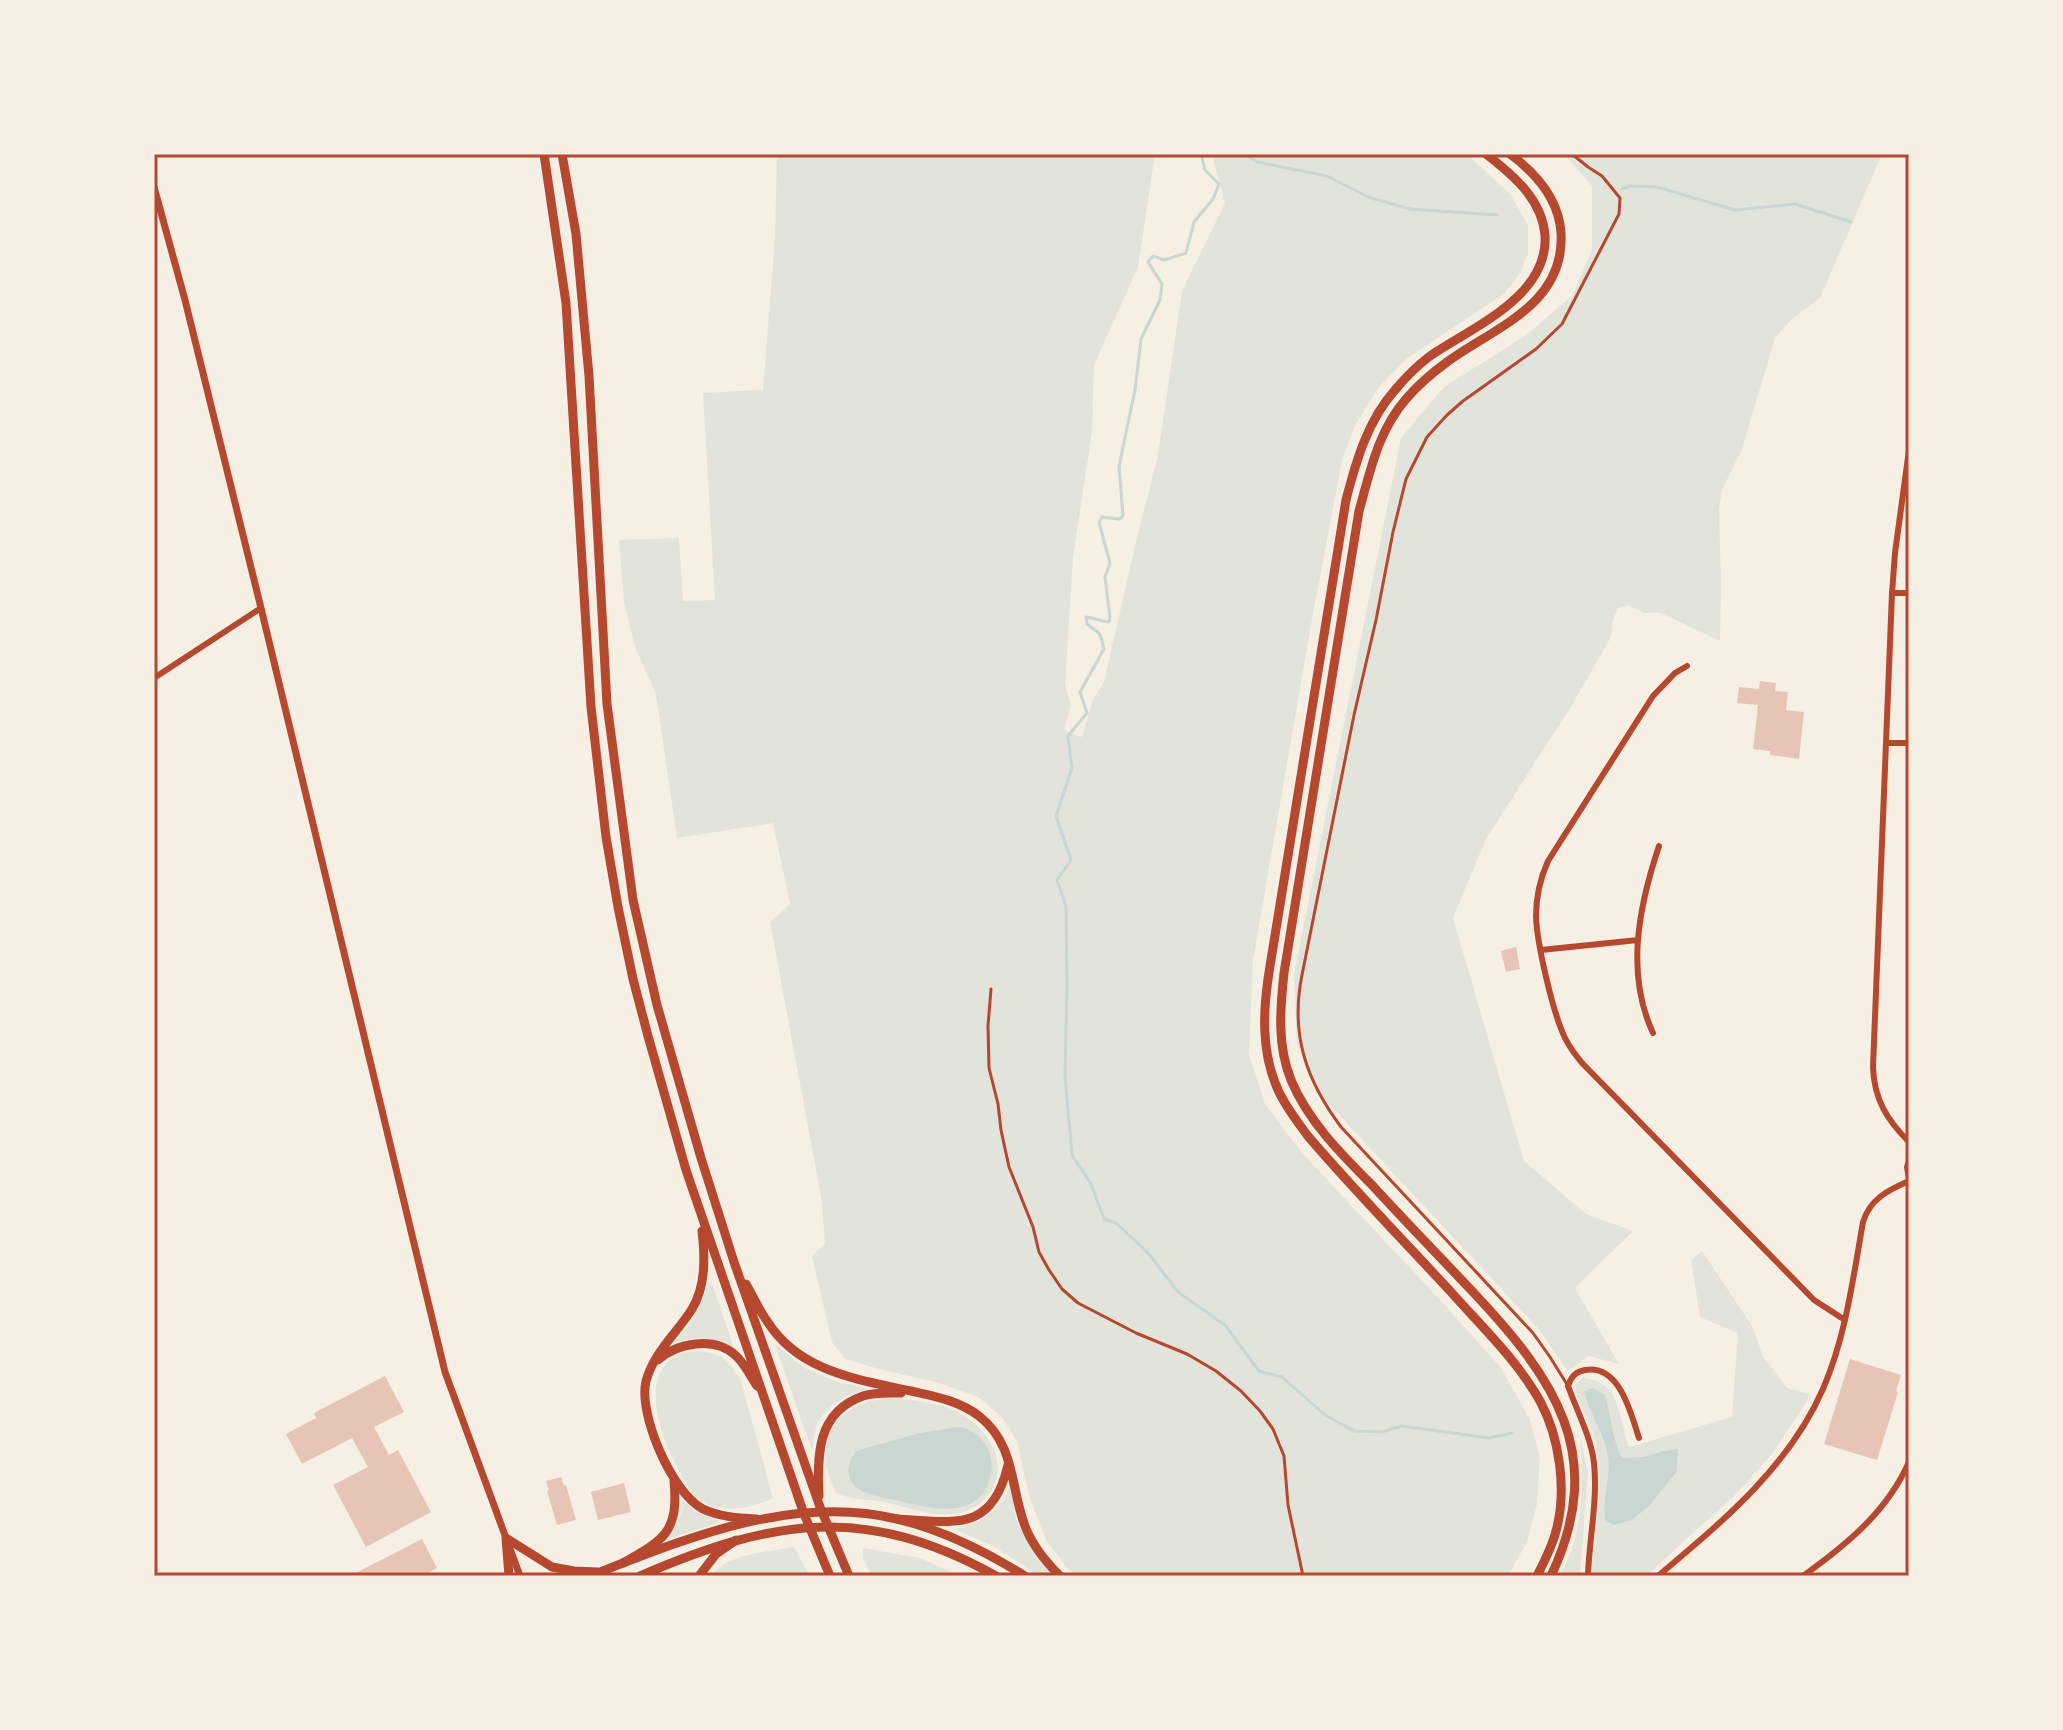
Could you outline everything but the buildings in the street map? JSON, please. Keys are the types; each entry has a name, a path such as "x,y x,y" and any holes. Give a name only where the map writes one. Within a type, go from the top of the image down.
{"main road":[{"path":"544,154 566,303 591,707 606,837 633,979 701,1216 789,1471 828,1572"},
{"path":"562,154 576,234 589,376 607,704 633,900 665,1033 734,1262 812,1470 820,1507 848,1572"},
{"path":"1486,154 1531,195 1544,222 1546,247 1538,272 1523,293 1427,359 1394,391 1372,424 1355,465 1346,500 1264,1002 1267,1058 1274,1080 1285,1103 1307,1135 1510,1358 1541,1402 1559,1462 1561,1500 1556,1532 1537,1576"},
{"path":"1510,154 1544,186 1554,203 1560,219 1562,249 1553,279 1538,299 1425,379 1392,417 1374,453 1357,526 1284,973 1280,1021 1287,1069 1309,1113 1350,1163 1510,1333 1554,1396 1571,1442 1575,1493 1571,1525 1551,1576"},
{"path":"701,1216 704,1249 699,1295 653,1365 646,1380 645,1405 674,1481 686,1495 703,1509 724,1516 757,1519"},
{"path":"734,1262 768,1323 803,1358 839,1375 945,1399 978,1415 999,1437 1009,1461 1026,1529 1060,1576"},
{"path":"653,1365 663,1356 689,1345 698,1343 723,1347 736,1355 764,1397"},
{"path":"812,1470 824,1433 848,1403 865,1395 916,1392"},
{"path":"590,1576 693,1538 757,1519 812,1512 841,1512 897,1519 962,1521 987,1510 997,1498 1009,1461"},
{"path":"623,1563 662,1538 669,1527 675,1507 674,1481"},
{"path":"897,1519 937,1531 1025,1576"},
{"path":"640,1576 736,1540 803,1527 833,1526 885,1531 949,1552 996,1576"},
{"path":"506,1538 552,1567 601,1572"},
{"path":"506,1538 509,1576"},
{"path":"699,1576 716,1554 736,1540"}],"street":[{"path":"154,187 261,608 445,1372 520,1576"},
{"path":"1909,450 1892,593 1874,1080 1883,1110 1909,1142"},
{"path":"1892,593 1909,593"},
{"path":"154,678 261,608"},
{"path":"1687,666 1668,679 1653,696 1548,861 1537,900 1541,950 1564,1036 1583,1064 1814,1300 1845,1320"},
{"path":"1886,743 1909,743"},
{"path":"1653,1033 1640,991 1638,940 1645,891 1659,846"},
{"path":"1541,950 1638,940"},
{"path":"1658,1576 1752,1492 1792,1445 1814,1409 1845,1320 1867,1211 1884,1193 1909,1180 1909,1161"},
{"path":"1588,1576 1594,1463 1568,1386 1575,1373 1599,1371 1613,1380 1622,1393 1639,1438"},
{"path":"1803,1576 1861,1531 1889,1496 1909,1462"}],"lane":[{"path":"1568,1386 1533,1333 1329,1111 1313,1083 1302,1054 1297,1012 1354,715 1406,479 1427,437 1447,415 1536,349 1562,324 1619,214 1620,198 1602,176 1572,154"},
{"path":"991,989 989,1068 1009,1167 1033,1227 1039,1252 1062,1289 1078,1303 1136,1333 1187,1354 1216,1371 1260,1411 1273,1429 1284,1456 1288,1505 1303,1576"}],"shaded area":[{"path":"777,154 1155,154 1138,267 1094,365 1092,432 1073,558 1065,684 1071,705 1064,730 1082,737 1093,699 1104,682 1158,455 1182,291 1225,203 1212,154 1467,154 1510,194 1528,225 1528,254 1519,275 1504,294 1405,360 1379,387 1354,427 1342,461 1253,960 1249,1054 1265,1104 1303,1154 1501,1368 1530,1420 1540,1458 1537,1504 1527,1542 1508,1576 1076,1576 1046,1540 1030,1499 1017,1441 1001,1416 978,1397 939,1383 845,1359 832,1342 812,1256 825,1244 822,1202 770,922 790,904 773,823 677,838 656,694 635,647 624,603 619,540 679,538 683,601 715,600 703,393 763,390 775,237"},
{"path":"1564,154 1882,154 1820,298 1792,319 1775,338 1742,449 1722,490 1719,510 1720,641 1661,613 1644,613 1628,605 1618,608 1611,637 1572,705 1486,839 1453,918 1524,1161 1586,1214 1633,1231 1575,1288 1619,1364 1588,1356 1568,1371 1537,1327 1326,1101 1297,1044 1294,974 1401,438 1444,387 1525,336 1573,295 1592,249 1592,186"},
{"path":"1702,1251 1752,1326 1763,1356 1787,1388 1810,1394 1773,1453 1737,1493 1646,1576 1592,1576 1599,1493 1598,1460 1594,1437 1575,1385 1582,1378 1595,1380 1612,1393 1629,1447 1732,1417 1738,1333 1700,1317 1691,1260"},
{"path":"711,1280 734,1348 704,1338 673,1343 692,1321"},
{"path":"775,1344 803,1367 833,1380 868,1389 846,1397 826,1412 817,1425 812,1451"},
{"path":"695,1351 722,1358 741,1381 773,1498 741,1508 715,1507 696,1496 680,1473 661,1430 656,1395 664,1366 676,1356"},
{"path":"1593,1388 1605,1395 1622,1458 1644,1457 1678,1449 1677,1471 1650,1505 1632,1520 1614,1525 1605,1520 1609,1465 1606,1448 1584,1391"},
{"path":"891,1398 940,1405 965,1416 985,1435 993,1446 998,1472 994,1486 983,1501 962,1513 938,1514 836,1493 825,1461 831,1431 837,1421 855,1407"},
{"path":"957,1427 968,1429 981,1438 991,1462 991,1475 986,1488 968,1505 944,1509 918,1505 868,1493 858,1488 849,1477 851,1459 856,1451 920,1433"},
{"path":"1580,1436 1588,1473 1580,1576 1559,1576 1572,1550 1579,1519 1582,1478"},
{"path":"1011,1484 1016,1520 1053,1576 1039,1576 995,1547 954,1529 974,1523 996,1509"},
{"path":"683,1500 696,1512 721,1522 665,1540 678,1522"},
{"path":"794,1547 810,1576 711,1576 727,1562 738,1558"},
{"path":"863,1548 920,1558 960,1576 872,1576 863,1559"}],"waterway":[{"path":"1201,154 1205,170 1219,184 1213,199 1194,222 1186,253 1164,260 1153,256 1148,262 1162,284 1160,300 1141,339 1135,390 1119,466 1123,516 1119,519 1102,517 1099,522 1110,563 1105,577 1110,617 1109,622 1086,617 1087,624 1100,634 1104,649 1080,692 1087,713 1068,736 1072,768 1056,816 1071,860 1057,880 1066,906 1065,1076 1072,1155 1091,1184 1104,1219 1116,1223 1148,1253 1179,1293 1225,1325 1259,1371 1282,1377 1325,1415 1354,1431 1382,1432 1402,1426 1489,1438 1512,1433"},
{"path":"1244,154 1257,162 1327,176 1368,197 1410,209 1498,215"},
{"path":"1622,189 1630,186 1657,187 1735,210 1795,204 1851,222"}]}
